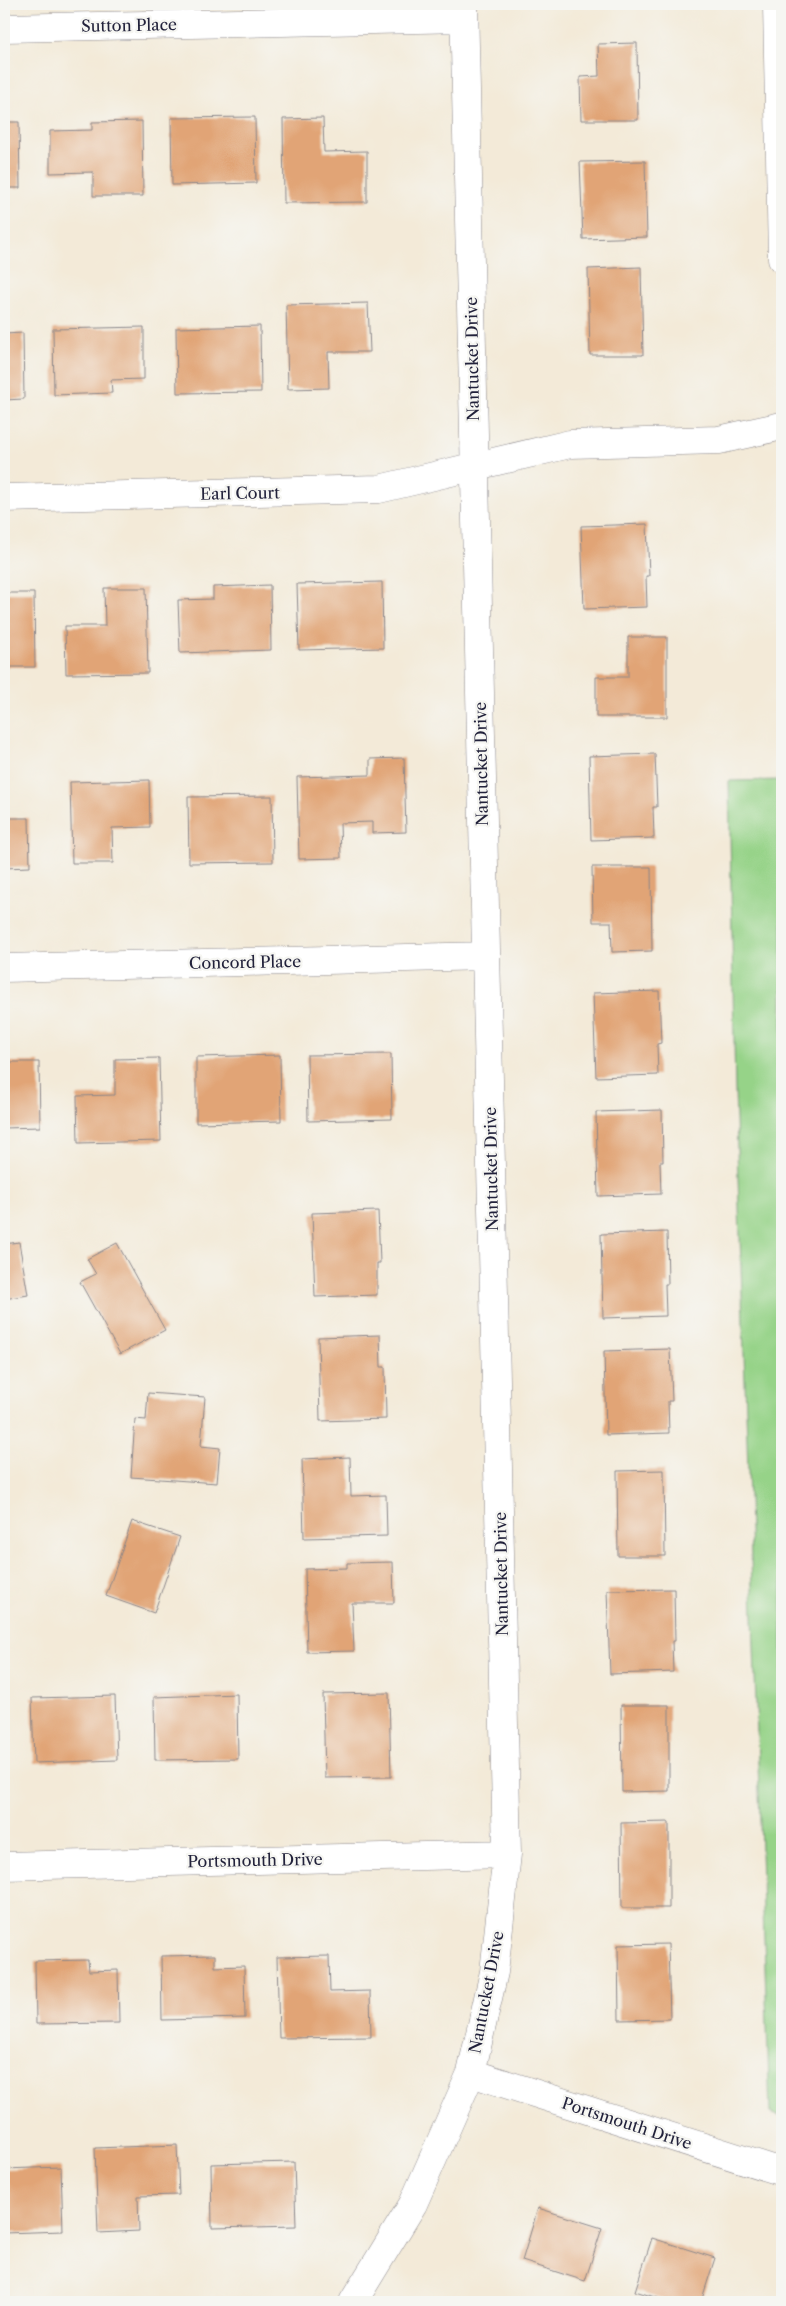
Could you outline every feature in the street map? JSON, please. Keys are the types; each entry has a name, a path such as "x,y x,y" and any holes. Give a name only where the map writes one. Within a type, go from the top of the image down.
{"street":[{"path":"776,4 782,259"},
{"name":"Sutton Place","path":"4,28 464,11"},
{"name":"Nantucket Drive","path":"353,2302 413,2204 471,2073 494,1972 507,1854 464,11"},
{"name":"Earl Court","path":"4,498 379,489 570,444 719,440 782,426"},
{"name":"Concord Place","path":"4,968 486,956"},
{"name":"Portsmouth Drive","path":"4,1866 507,1854"},
{"name":"Portsmouth Drive","path":"471,2073 782,2172"}],"green space":[{"path":"782,780 782,2117 770,2113 735,1090 729,781"}],"building":[{"path":"637,43 638,120 581,120 580,77 599,76 598,44"},
{"path":"255,117 256,183 172,185 171,118"},
{"path":"323,118 324,152 367,151 367,202 284,203 283,119"},
{"path":"142,121 143,196 93,196 93,172 50,173 50,131 92,130 92,122"},
{"path":"4,122 19,122 20,188 4,188"},
{"path":"645,161 647,237 583,239 580,162"},
{"path":"641,267 643,355 590,355 588,269"},
{"path":"368,303 370,352 328,352 329,388 288,389 286,305"},
{"path":"260,326 261,392 177,393 176,328"},
{"path":"144,327 144,379 111,380 112,393 54,395 53,329"},
{"path":"23,333 24,399 4,400 4,334"},
{"path":"647,524 649,576 646,576 647,607 584,609 581,526"},
{"path":"382,582 383,648 299,650 297,584"},
{"path":"270,585 271,650 180,653 178,600 213,599 213,587"},
{"path":"104,588 146,588 148,673 66,674 65,626 105,626"},
{"path":"4,593 34,593 35,667 4,667"},
{"path":"628,637 667,637 667,717 596,717 596,677 628,677"},
{"path":"655,754 657,807 653,807 654,838 591,840 589,756"},
{"path":"404,758 406,832 372,833 372,822 340,823 341,858 299,859 297,777 370,775 370,759"},
{"path":"149,780 150,827 112,828 113,863 72,863 70,782"},
{"path":"272,796 273,862 189,863 188,797"},
{"path":"4,818 29,818 30,867 4,868"},
{"path":"592,867 651,867 652,951 612,952 611,922 593,922"},
{"path":"659,991 661,1043 657,1044 658,1075 596,1077 593,993"},
{"path":"391,1054 392,1119 308,1121 307,1055"},
{"path":"280,1055 281,1121 196,1123 196,1057"},
{"path":"159,1058 161,1141 78,1143 77,1096 115,1095 115,1059"},
{"path":"4,1062 39,1062 40,1127 4,1128"},
{"path":"662,1110 663,1162 660,1162 661,1194 598,1196 596,1112"},
{"path":"378,1211 380,1263 377,1263 377,1295 315,1297 312,1213"},
{"path":"667,1232 668,1284 665,1284 666,1316 603,1318 601,1234"},
{"path":"19,1242 28,1295 4,1299 4,1244"},
{"path":"117,1243 165,1330 120,1354 80,1282 96,1274 87,1259"},
{"path":"380,1335 381,1367 385,1367 386,1419 320,1421 318,1337"},
{"path":"670,1349 672,1401 668,1401 669,1433 606,1435 604,1351"},
{"path":"148,1393 205,1397 201,1446 220,1448 217,1483 131,1477 135,1419 146,1420"},
{"path":"350,1457 351,1496 386,1495 387,1536 304,1538 302,1459"},
{"path":"664,1470 665,1556 618,1556 617,1471"},
{"path":"132,1521 180,1537 154,1613 106,1596"},
{"path":"393,1562 394,1603 352,1603 354,1651 307,1652 305,1569 347,1568 347,1563"},
{"path":"674,1589 675,1641 672,1641 673,1672 610,1674 607,1590"},
{"path":"389,1693 391,1777 325,1778 323,1694"},
{"path":"237,1694 238,1759 155,1760 154,1697"},
{"path":"115,1696 117,1760 34,1763 32,1698"},
{"path":"621,1705 669,1705 669,1791 622,1792"},
{"path":"669,1822 669,1908 622,1908 621,1823"},
{"path":"668,1944 670,2019 619,2020 618,1945"},
{"path":"215,1955 215,1967 244,1966 245,2018 162,2020 161,1956"},
{"path":"329,1956 330,1992 370,1991 371,2037 279,2038 277,1957"},
{"path":"88,1960 89,1971 118,1970 119,2023 36,2024 35,1961"},
{"path":"177,2145 179,2195 138,2196 139,2231 98,2233 95,2148"},
{"path":"294,2162 296,2226 212,2228 211,2164"},
{"path":"61,2167 63,2231 4,2233 4,2169"},
{"path":"538,2208 602,2228 585,2281 522,2261"},
{"path":"652,2238 715,2258 701,2302 671,2302 635,2291"}]}
